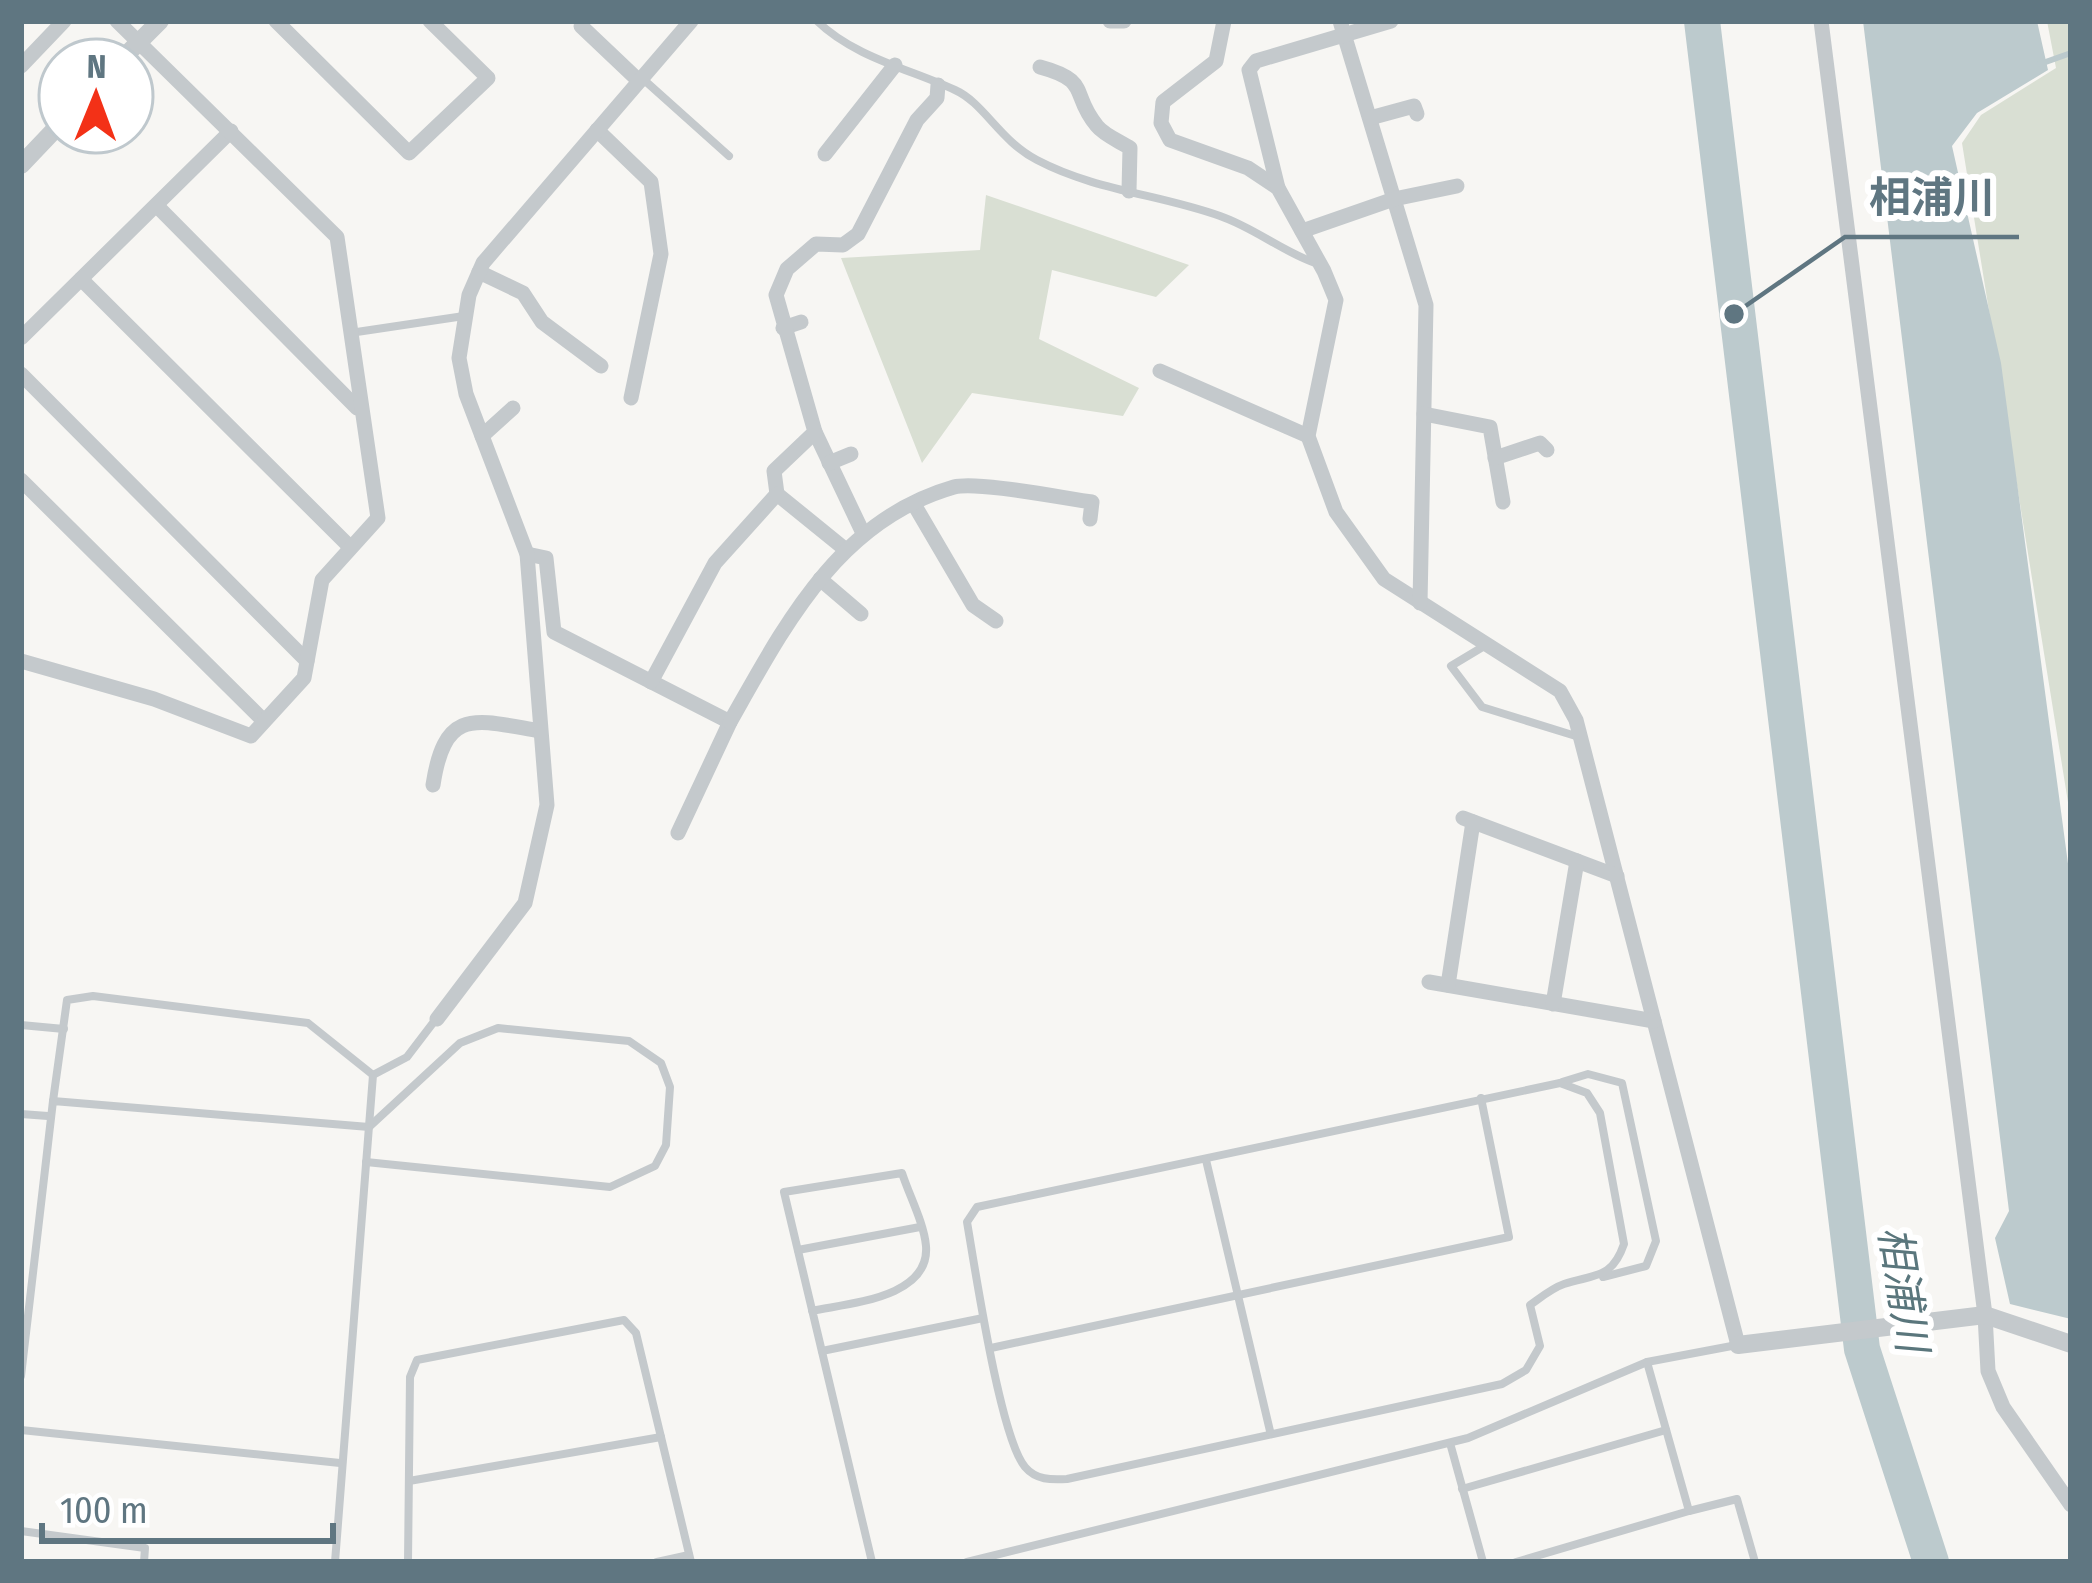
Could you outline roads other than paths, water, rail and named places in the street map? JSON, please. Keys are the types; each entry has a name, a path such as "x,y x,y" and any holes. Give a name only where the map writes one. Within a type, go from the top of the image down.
{"street":[{"path":"21,65 64,21"},
{"path":"276,21 409,153 488,78 430,21"},
{"path":"437,1018 525,904 547,805 527,554 482,436 459,358 464,316 479,272 691,21"},
{"path":"1110,21 1124,21"},
{"path":"1223,21 1216,61 1163,102 1161,122 1170,140 1248,168 1278,188"},
{"path":"1391,21 1342,28 1256,62 1250,70 1278,188 1336,300 1308,436 1336,512 1384,579 1560,691 1581,738 1738,1345 1979,1316 2071,1344"},
{"path":"1821,21 1988,1371 2003,1407 2071,1505"},
{"path":"581,26 640,80"},
{"path":"1342,28 1426,304 1420,603"},
{"path":"21,661 154,699 251,736 304,678 322,580 378,518 358,410 337,237 156,59"},
{"path":"825,154 895,65"},
{"path":"1040,67 1069,75 1082,90 1097,127 1130,148 1129,191"},
{"path":"862,531 814,432 776,295 787,269 816,244 843,245 858,234 916,120 938,98 938,85"},
{"path":"1370,118 1414,106"},
{"path":"597,130 651,182 661,254 631,398"},
{"path":"21,338 231,131"},
{"path":"1302,231 1394,199 1456,185"},
{"path":"157,206 358,410"},
{"path":"479,272 524,293 542,322 601,366"},
{"path":"81,279 349,545"},
{"path":"783,328 801,322"},
{"path":"1160,370 1308,436"},
{"path":"21,374 307,661"},
{"path":"482,436 513,408"},
{"path":"1424,413 1490,427 1503,502"},
{"path":"814,432 775,471 777,494 845,550"},
{"path":"1496,458 1540,443 1547,450"},
{"path":"830,463 851,454"},
{"path":"21,480 263,721"},
{"path":"678,833 679,813 794,608 862,531 957,486 1092,502 1090,519"},
{"path":"651,682 715,563 777,494"},
{"path":"915,506 973,605 996,621"},
{"path":"527,554 546,558 554,632 730,722"},
{"path":"820,579 861,614"},
{"path":"434,785 437,756 459,724 475,720 540,731"},
{"path":"1448,985 1468,820 1617,876"},
{"path":"1553,1004 1577,861"},
{"path":"1429,982 1654,1021"}],"lane":[{"path":"817,21 835,38 971,101 1005,142 1040,161 1106,190 1129,191 1256,228 1320,265"},
{"path":"640,80 729,156"},
{"path":"349,334 464,316"},
{"path":"1487,645 1450,666 1482,707 1581,738"},
{"path":"21,1376 49,1116 67,1000 93,996 308,1024 373,1075"},
{"path":"373,1075 406,1057 437,1018"},
{"path":"21,1024 64,1029"},
{"path":"52,1101 369,1127 460,1043 498,1028 628,1041 661,1063 670,1087 666,1145 655,1166 638,1179 610,1187 366,1162"},
{"path":"1588,1074 1622,1083 1656,1241 1646,1266 1561,1285 1530,1305 1540,1346 1526,1370 1502,1384 1048,1480 1027,1471 1014,1449 983,1318 967,1222 977,1207 1481,1098 1588,1074"},
{"path":"335,1562 373,1075"},
{"path":"1560,1083 1587,1093 1600,1113 1623,1225 1617,1265 1597,1279"},
{"path":"991,1348 1508,1237 1481,1098"},
{"path":"21,1114 49,1116"},
{"path":"1206,1160 1270,1431"},
{"path":"812,1311 910,1283 926,1246 902,1173 784,1192 812,1311 872,1562"},
{"path":"798,1250 920,1227"},
{"path":"21,1264 33,1265"},
{"path":"822,1351 983,1318"},
{"path":"408,1562 410,1377 417,1360 624,1320 636,1333 690,1558 657,1562"},
{"path":"967,1562 997,1559 1450,1443 1647,1362 1738,1345"},
{"path":"1647,1362 1689,1511"},
{"path":"21,1430 340,1463"},
{"path":"1462,1489 1666,1430"},
{"path":"409,1481 661,1437"},
{"path":"1450,1443 1483,1562"},
{"path":"1516,1562 1737,1499 1755,1562"},
{"path":"21,1531 145,1548 144,1562"}],"waterway":[{"name":"相浦川","path":"1702,21 1862,1349 1931,1562"},
{"path":"2040,64 2071,53"}],"place":[{"name":"相浦川","path":"1734,314"}]}
